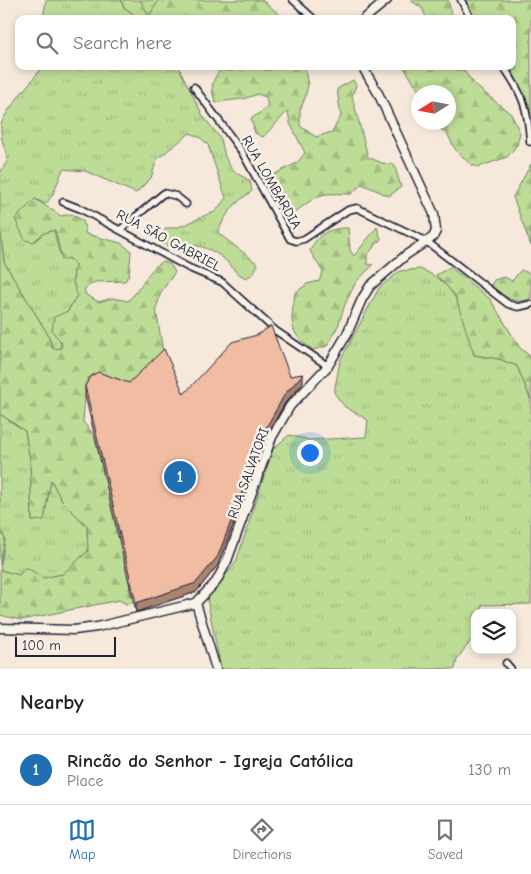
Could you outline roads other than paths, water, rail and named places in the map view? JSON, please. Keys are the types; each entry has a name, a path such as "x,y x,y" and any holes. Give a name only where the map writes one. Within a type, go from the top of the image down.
{"street":[{"path":"293,0 310,15"},
{"path":"369,15 387,0"},
{"path":"461,0 469,15"},
{"path":"364,70 378,93 434,214 436,231 426,241 508,304 518,307 531,304"},
{"path":"506,70 525,101 529,116 530,142"},
{"name":"RUA LOMBARDIA","path":"194,87 242,152 290,239 296,241 304,239 348,210 357,208 426,241"},
{"path":"121,229 164,193 176,196 186,204"},
{"name":"RUA SÃO GABRIEL","path":"64,202 121,229 189,268 222,282 276,331 328,366"},
{"name":"RUA SALVATORI","path":"196,603 216,582 228,561 272,436 290,406 328,366 347,334 362,299 370,286 406,255 426,241"},
{"path":"0,628 74,630 97,628 196,603 216,669"},
{"path":"506,663 511,669"}],"place":[{"name":"Rincão do Senhor - Igreja Católica","path":"180,477"}]}
